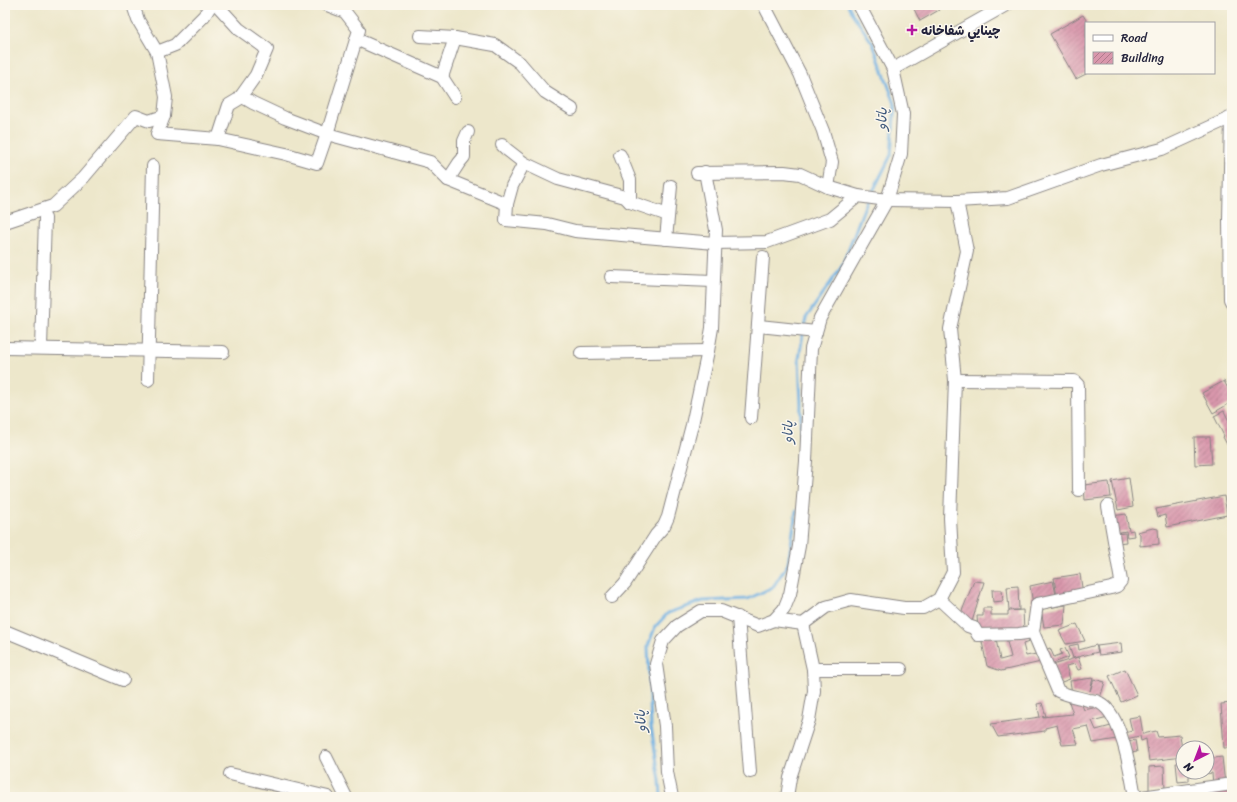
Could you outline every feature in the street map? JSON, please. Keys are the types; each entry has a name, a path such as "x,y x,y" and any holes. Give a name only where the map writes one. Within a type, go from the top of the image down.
{"street":[{"path":"133,5 138,20 157,52 166,97 164,116 157,134 218,139 286,154 317,163 359,30 345,12 327,5"},
{"path":"157,52 175,45 204,16 211,5"},
{"path":"217,5 239,30 267,49 256,75 239,99 229,105 218,139"},
{"path":"764,5 800,74 823,131 832,162 828,187"},
{"path":"672,797 667,772 665,726 656,664 663,641 677,626 702,611 721,612 738,617 758,626 774,620 784,609 790,594 799,546 806,461 811,349 820,318 887,200 901,154 903,114 894,69 860,5"},
{"path":"894,69 1006,5"},
{"path":"420,36 455,38 495,45 520,62 545,92 572,110"},
{"path":"442,77 455,38"},
{"path":"356,39 442,77 455,97"},
{"path":"241,96 253,104 327,134 430,162 448,180 507,204"},
{"path":"5,222 53,206 83,178 136,116 149,121 164,116"},
{"path":"612,597 625,583 656,535 664,526 668,517 692,424 708,351 712,328 716,230 701,172 784,172 800,174 828,187 858,196 887,200 957,201 1008,198 1101,165 1162,150 1232,117 1229,220 1230,298 1232,304"},
{"path":"448,180 459,162 464,157 464,141 468,132"},
{"path":"502,145 524,162 558,179 625,197 630,202 668,215"},
{"path":"620,155 630,180 630,202"},
{"path":"524,162 512,186 507,204 506,220 547,224 575,231 715,243 767,242 830,219 858,196"},
{"path":"148,380 153,166"},
{"path":"666,239 671,186"},
{"path":"774,620 803,624 826,607 851,600 904,608 924,608 940,599 953,572 950,518 955,380 950,329 967,251 957,201"},
{"path":"41,348 45,218"},
{"path":"751,418 763,257"},
{"path":"611,277 713,281"},
{"path":"759,326 816,332"},
{"path":"5,348 223,352"},
{"path":"581,353 708,351"},
{"path":"955,380 1074,381 1078,385 1079,490"},
{"path":"1108,506 1121,581 1117,586 1111,588 1037,604 1033,632 1058,691 1066,695 1100,702 1108,709 1117,724 1128,758 1135,797"},
{"path":"940,599 968,626 974,628 978,635 1019,634 1033,632"},
{"path":"738,617 750,772"},
{"path":"787,797 790,778 809,720 814,691 813,669 803,624"},
{"path":"5,631 123,680"},
{"path":"813,669 902,669"},
{"path":"326,757 342,796"},
{"path":"230,774 328,797"},
{"path":"1142,797 1232,784"}],"building":[{"path":"912,5 937,5 939,10 920,21"},
{"path":"1083,15 1087,22 1085,22 1086,74 1076,79 1050,34"},
{"path":"1224,381 1232,396 1232,402 1213,413 1202,393"},
{"path":"1224,411 1232,427 1232,454 1214,416"},
{"path":"1194,437 1210,437 1212,464 1195,465"},
{"path":"1129,478 1133,507 1118,510 1112,481"},
{"path":"1109,482 1111,497 1085,500 1084,485"},
{"path":"1224,496 1227,515 1167,527 1165,515 1158,517 1156,509"},
{"path":"1126,514 1129,531 1133,530 1134,536 1127,537 1126,531 1115,533 1112,516"},
{"path":"1153,528 1158,529 1159,544 1140,546 1140,534 1137,532"},
{"path":"1125,533 1126,542 1117,543 1116,534"},
{"path":"1080,574 1083,594 1057,597 1054,578"},
{"path":"974,581 984,582 971,625 960,616"},
{"path":"1053,581 1057,599 1033,604 1030,586"},
{"path":"1018,586 1019,610 1009,610 1007,587"},
{"path":"992,590 1002,590 1003,601 993,602"},
{"path":"1066,605 1064,625 1044,627 1041,609"},
{"path":"983,608 991,608 991,615 1008,615 1008,611 1023,610 1024,631 978,630 977,616 983,616"},
{"path":"1077,624 1085,641 1066,644 1059,631"},
{"path":"995,634 1000,660 1011,657 1006,638 1028,634 1029,642 1023,644 1026,656 1036,654 1037,656 1040,656 1041,662 1001,671 987,666 981,637"},
{"path":"1121,643 1122,652 1099,655 1097,646"},
{"path":"1078,644 1079,650 1096,645 1098,652 1073,658 1069,646"},
{"path":"1050,648 1054,657 1062,654 1060,650 1065,648 1069,657 1051,664 1045,650"},
{"path":"1078,657 1082,669 1078,670 1075,664 1066,666 1070,679 1059,683 1053,665"},
{"path":"1125,669 1137,695 1121,702 1109,676"},
{"path":"1093,678 1090,691 1094,679 1105,682 1099,701 1072,693 1070,681"},
{"path":"1080,700 1084,710 1102,706 1108,717 1092,721 1096,730 1111,726 1117,739 1093,743 1088,726 1073,729 1078,744 1062,745 1057,725 1045,728 1045,731 998,737 991,724 1040,717 1037,704 1042,703 1046,716 1042,717 1073,714 1069,702"},
{"path":"1232,703 1232,748 1224,748 1221,704"},
{"path":"1140,716 1143,734 1156,731 1158,737 1180,735 1181,740 1175,740 1175,758 1149,761 1146,739 1141,741 1140,736 1126,739 1125,733 1132,731 1129,718"},
{"path":"1135,740 1137,752 1131,753 1129,742"},
{"path":"1222,757 1225,784 1213,785 1213,780 1215,780 1215,758"},
{"path":"1164,766 1165,791 1149,792 1149,767"},
{"path":"1178,780 1189,780 1189,781 1178,782"},
{"path":"1232,785 1232,797 1206,797 1205,790"},
{"path":"1204,790 1205,797 1191,797 1190,792"}],"waterway":[{"name":"پاتاو","path":"848,5 873,44 895,104 891,155 871,195"},
{"name":"پاتاو","path":"804,328 806,318 842,266 868,200"},
{"name":"پاتاو","path":"799,479 801,404 799,359 803,333"},
{"name":"پاتاو","path":"661,797 660,781 651,727 648,646 655,627 668,613 703,601 748,599 773,587 788,564 796,511"}],"place":[{"name":"چينايي شفاخانه","path":"912,30"}]}
